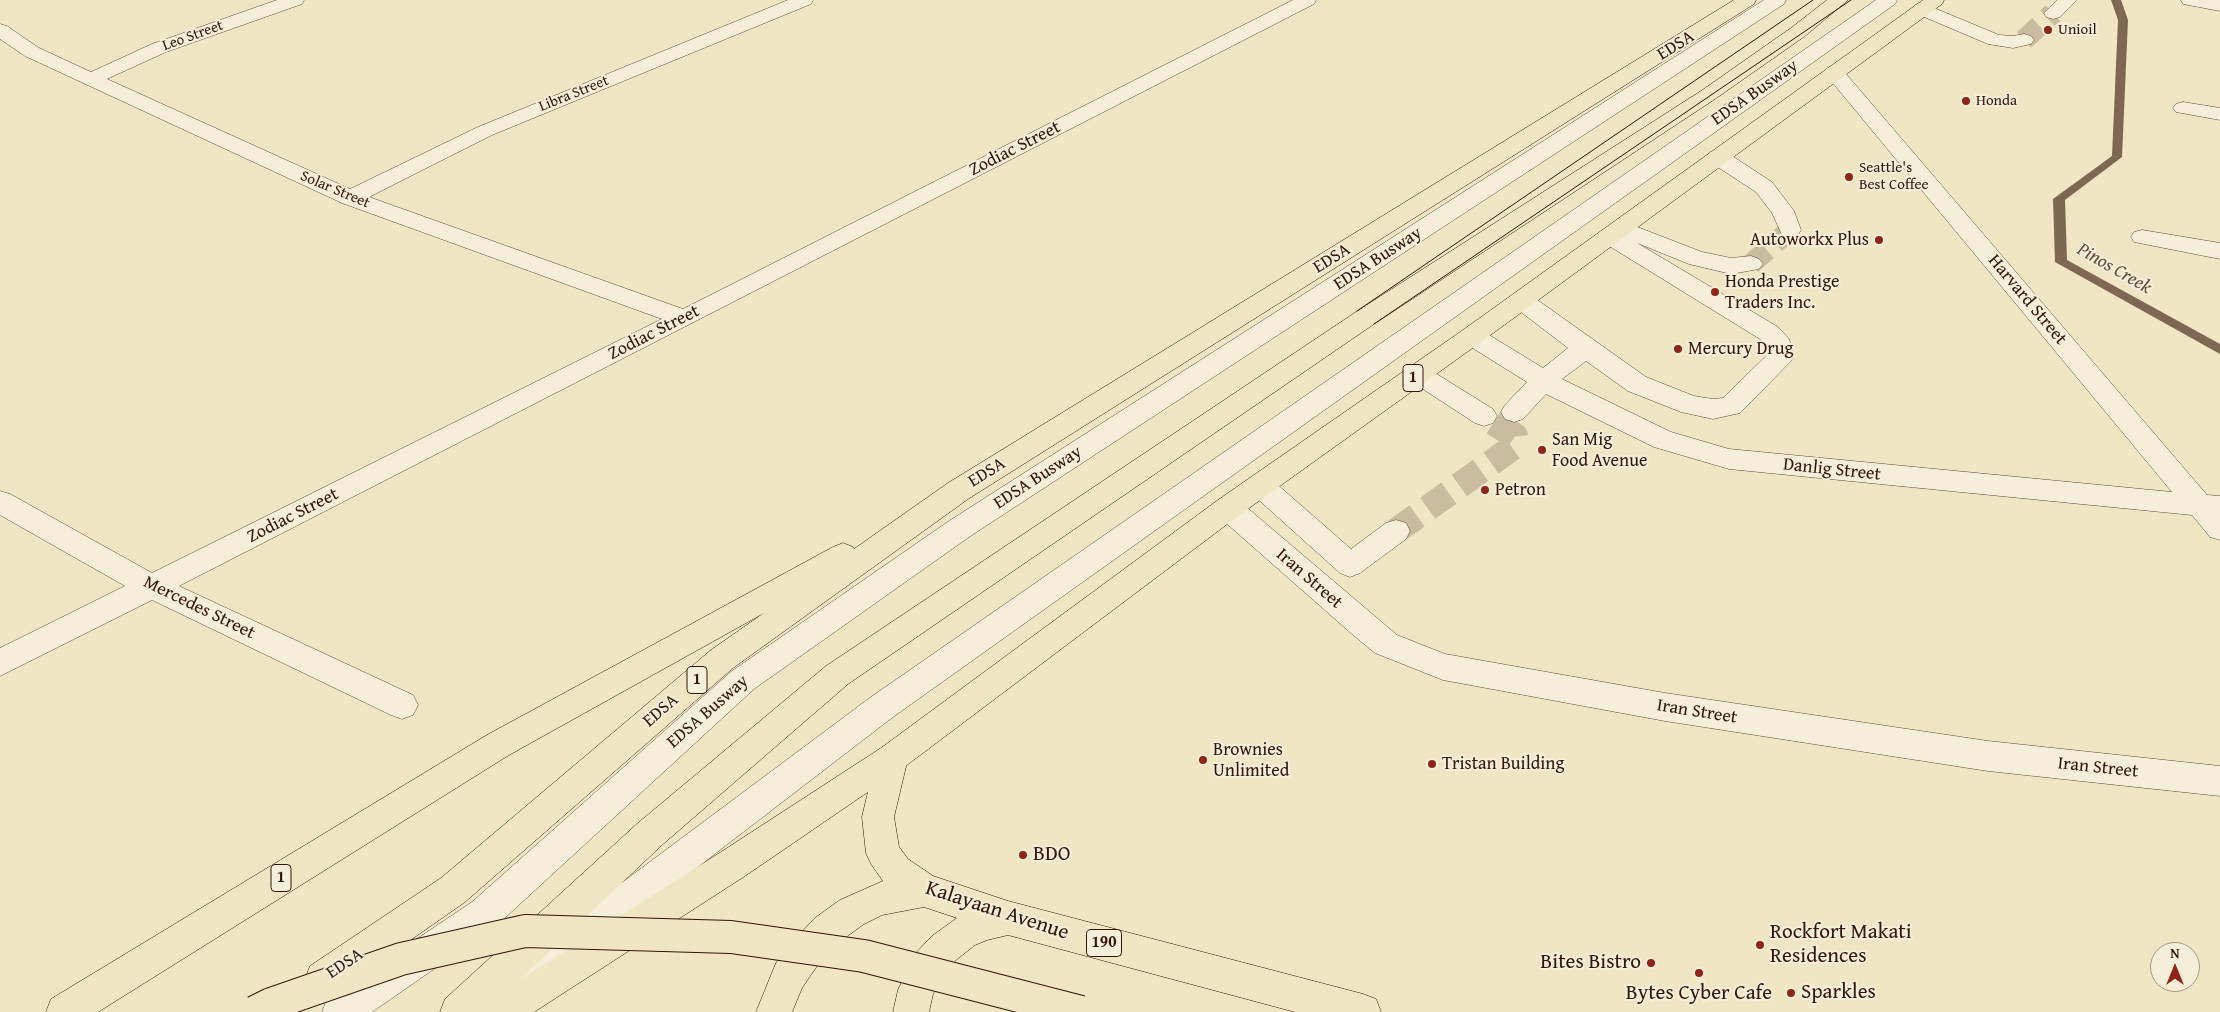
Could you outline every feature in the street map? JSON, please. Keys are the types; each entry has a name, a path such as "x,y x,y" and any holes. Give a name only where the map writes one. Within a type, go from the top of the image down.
{"main road":[{"name":"EDSA","path":"275,1012 453,890 722,659 958,491 1747,0"},
{"path":"458,1012 650,834 837,675 1365,318 1708,95 1798,32 1839,0"},
{"name":"1","path":"501,1012 733,864 892,758 1228,508 1472,336 1928,4"},
{"name":"1","path":"64,1012 498,745 958,491"},
{"name":"Kalayaan Avenue","path":"892,758 878,817 882,853 896,871 924,890 1008,918 1363,1012"},
{"path":"774,1012 789,976 827,930 852,912 878,900 924,890"},
{"path":"911,1012 916,990 927,968 944,948 963,932 985,923 1008,918"},
{"path":"255,1012 280,1001 401,958 525,930 731,938 864,956 1081,1012"}],"street":[{"name":"Leo Street","path":"93,78 159,48 295,0"},
{"name":"Libra Street","path":"350,198 485,130 804,0"},
{"name":"Zodiac Street","path":"0,663 684,318 1307,0"},
{"name":"EDSA Busway","path":"340,1012 484,914 743,680 959,529 1777,0"},
{"name":"EDSA Busway","path":"479,1012 882,707 1888,0"},
{"path":"2053,14 2068,0"},
{"path":"2190,0 2220,5"},
{"path":"1928,4 1995,40 2013,42 2024,40"},
{"name":"Solar Street","path":"0,30 32,52 93,78 350,198 684,318"},
{"name":"Harvard Street","path":"1834,72 2210,506 2220,529"},
{"path":"2183,108 2220,114"},
{"path":"1718,157 1764,187 1783,211 1790,230"},
{"path":"1615,232 1639,237 1697,259 1731,266 1751,264"},
{"path":"1521,300 1637,384 1690,405 1713,408 1732,406 1782,355 1780,345 1769,333 1615,232"},
{"path":"2142,237 2220,251"},
{"name":"Danlig Street","path":"1472,336 1544,381 1663,440 1729,459 2210,506"},
{"path":"1514,412 1544,381 1585,348"},
{"path":"1418,374 1484,416"},
{"path":"1261,486 1350,564"},
{"name":"Mercedes Street","path":"0,502 152,587 402,705"},
{"name":"Iran Street","path":"1228,508 1386,644 1443,667 1665,707 1968,753 2220,782"},
{"path":"1318,586 1396,531"}],"waterway":[{"name":"Pinos Creek","path":"2116,0 2123,20 2117,157 2059,199 2061,262 2220,350"}],"tunnel":[{"path":"2024,40 2053,13"},
{"path":"1751,264 1790,230"},
{"path":"1396,531 1516,445 1515,436 1484,416"}],"tram line":[{"path":"1357,311 1813,0"},
{"path":"1374,324 1851,0"}],"place":[{"name":"Unioil","path":"2048,30"},
{"name":"Honda","path":"1966,101"},
{"name":"Seattle's Best Coffee","path":"1849,177"},
{"name":"Autoworkx Plus","path":"1879,240"},
{"name":"Honda Prestige Traders Inc.","path":"1715,292"},
{"name":"Mercury Drug","path":"1678,349"},
{"name":"San Mig Food Avenue","path":"1542,450"},
{"name":"Petron","path":"1485,490"},
{"name":"Brownies Unlimited","path":"1203,760"},
{"name":"Tristan Building","path":"1432,764"},
{"name":"BDO","path":"1023,855"},
{"name":"Rockfort Makati Residences","path":"1760,945"},
{"name":"Bites Bistro","path":"1651,963"},
{"name":"Bytes Cyber Cafe","path":"1699,973"},
{"name":"Sparkles","path":"1791,993"}]}
